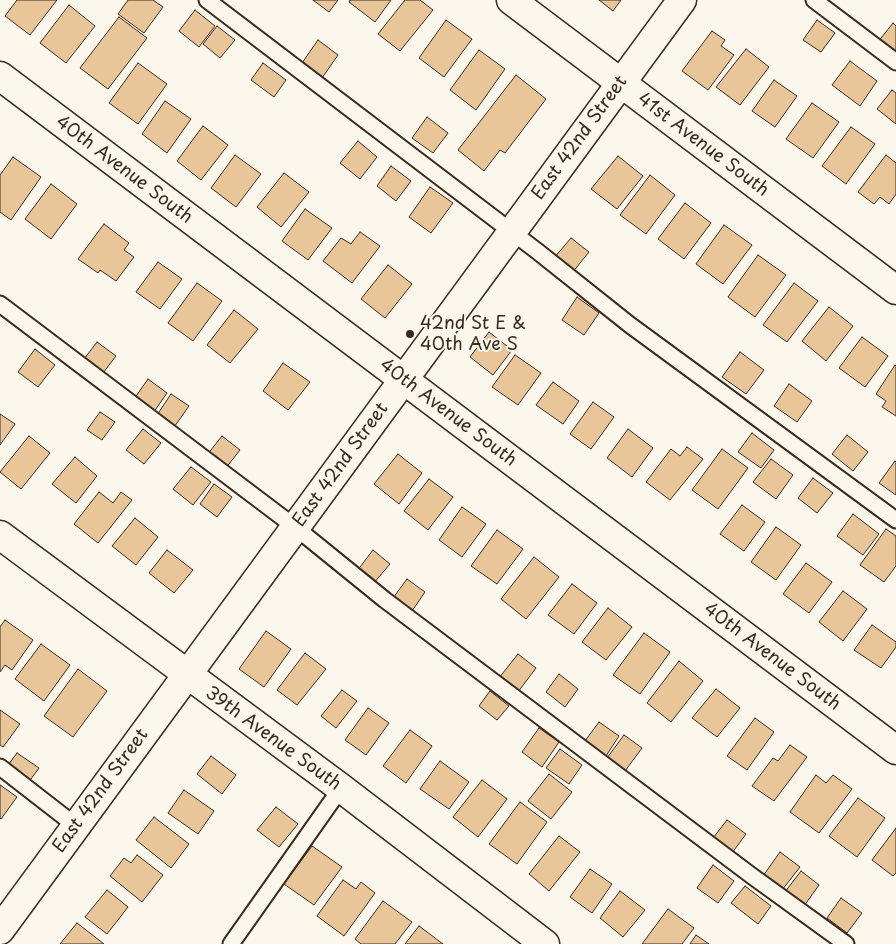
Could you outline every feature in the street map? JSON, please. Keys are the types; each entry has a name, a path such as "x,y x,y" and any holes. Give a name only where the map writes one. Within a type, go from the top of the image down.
{"street":[{"name":"41st Avenue South","path":"511,0 896,290"},
{"name":"East 42nd Street","path":"0,930 682,0"},
{"name":"40th Avenue South","path":"0,76 896,750"},
{"name":"39th Avenue South","path":"0,535 341,788 545,944"}],"lane":[{"path":"207,0 638,331 896,520"},
{"path":"814,0 896,62"},
{"path":"0,304 295,527 385,600 752,876 846,944"},
{"path":"0,767 76,826"},
{"path":"231,944 341,788"}],"building":[{"path":"17,0 57,0 30,35 5,16"},
{"path":"128,0 153,0 163,7 144,33 118,14"},
{"path":"313,0 338,0 329,12"},
{"path":"350,0 391,0 375,22 349,2"},
{"path":"405,0 420,0 433,10 400,51 378,34"},
{"path":"599,0 621,0 613,11"},
{"path":"69,5 95,26 66,63 40,43"},
{"path":"195,10 215,26 199,47 179,31"},
{"path":"119,17 147,38 108,89 80,68"},
{"path":"446,20 472,39 444,77 419,58"},
{"path":"817,20 835,33 821,52 803,40"},
{"path":"893,23 896,26 896,58 877,43"},
{"path":"217,26 235,40 220,58 203,44"},
{"path":"712,31 725,40 721,46 734,55 708,90 682,71"},
{"path":"318,40 338,55 322,78 302,63"},
{"path":"746,49 769,67 740,105 716,87"},
{"path":"479,50 505,69 476,110 450,90"},
{"path":"850,61 877,81 860,106 832,85"},
{"path":"138,63 167,84 138,124 109,103"},
{"path":"263,63 286,80 274,97 251,80"},
{"path":"516,75 546,99 505,153 500,150 484,171 458,150"},
{"path":"774,80 797,96 775,127 752,111"},
{"path":"892,90 896,93 896,124 877,109"},
{"path":"165,101 191,119 167,153 142,134"},
{"path":"812,103 839,122 813,158 786,139"},
{"path":"427,117 448,133 433,153 412,138"},
{"path":"203,126 228,145 201,180 177,161"},
{"path":"851,127 875,144 846,184 822,166"},
{"path":"358,141 377,157 360,179 340,163"},
{"path":"235,155 261,174 236,207 211,188"},
{"path":"886,155 896,163 896,194 889,204 880,197 874,204 858,192"},
{"path":"618,156 643,176 617,209 591,189"},
{"path":"13,157 41,177 11,220 0,212 0,175"},
{"path":"391,166 411,181 396,201 377,186"},
{"path":"284,173 309,192 281,227 257,207"},
{"path":"650,175 675,195 646,234 620,215"},
{"path":"51,184 77,204 51,239 25,219"},
{"path":"430,187 453,203 431,233 409,217"},
{"path":"685,203 711,223 684,259 658,239"},
{"path":"305,209 332,228 308,260 282,241"},
{"path":"104,224 129,243 124,250 134,257 116,281 100,270 98,273 78,259"},
{"path":"724,225 752,245 723,284 696,264"},
{"path":"360,232 380,246 352,283 323,261 341,238 351,244"},
{"path":"571,238 589,252 572,273 554,258"},
{"path":"758,255 786,275 755,317 728,297"},
{"path":"158,262 182,279 160,309 136,292"},
{"path":"388,265 412,284 385,318 361,299"},
{"path":"197,283 222,301 193,341 168,323"},
{"path":"794,283 818,301 787,342 763,325"},
{"path":"577,297 599,313 584,335 562,320"},
{"path":"829,307 853,326 826,361 802,341"},
{"path":"234,310 258,329 230,363 207,345"},
{"path":"489,332 512,350 493,375 470,357"},
{"path":"862,337 888,356 865,387 839,368"},
{"path":"97,342 116,356 100,377 81,363"},
{"path":"35,349 55,365 38,387 18,372"},
{"path":"740,352 764,370 746,394 722,377"},
{"path":"515,355 541,373 518,405 492,387"},
{"path":"283,363 310,382 288,410 263,391"},
{"path":"895,365 896,416 882,407 886,401 876,394"},
{"path":"148,379 167,393 151,416 132,402"},
{"path":"553,382 579,401 563,424 536,405"},
{"path":"789,384 812,401 797,422 774,406"},
{"path":"171,394 189,406 172,430 155,418"},
{"path":"593,402 614,417 591,449 570,434"},
{"path":"100,412 115,422 102,440 87,430"},
{"path":"0,414 15,424 0,445"},
{"path":"143,429 161,443 144,464 126,450"},
{"path":"628,429 653,448 632,477 607,458"},
{"path":"752,433 774,450 761,468 738,452"},
{"path":"847,435 868,452 853,471 832,454"},
{"path":"29,436 50,453 21,489 0,472"},
{"path":"222,436 240,450 225,469 207,455"},
{"path":"687,447 703,459 670,500 646,482 671,449 680,456"},
{"path":"722,449 748,468 718,509 692,490"},
{"path":"398,454 422,473 399,504 374,484"},
{"path":"75,457 97,476 76,503 52,484"},
{"path":"771,459 793,475 776,499 753,482"},
{"path":"896,462 896,495 879,483"},
{"path":"191,467 211,482 193,505 173,489"},
{"path":"813,478 833,493 817,513 798,498"},
{"path":"429,479 453,497 428,530 404,511"},
{"path":"214,484 232,497 217,517 200,504"},
{"path":"99,492 113,503 121,492 132,500 98,543 74,524"},
{"path":"742,505 765,522 744,551 720,534"},
{"path":"462,507 486,524 462,557 439,540"},
{"path":"853,514 879,534 863,555 837,536"},
{"path":"135,518 158,537 136,565 112,546"},
{"path":"776,527 801,545 776,580 751,562"},
{"path":"886,529 896,536 896,566 884,582 860,565"},
{"path":"497,530 523,549 497,584 471,566"},
{"path":"167,550 193,570 174,593 149,573"},
{"path":"373,550 390,564 373,584 357,571"},
{"path":"534,557 559,577 526,619 501,599"},
{"path":"806,563 832,582 809,613 783,594"},
{"path":"407,579 425,592 412,611 393,598"},
{"path":"572,584 597,603 574,634 548,615"},
{"path":"843,591 867,609 843,641 819,622"},
{"path":"608,608 632,627 606,660 582,642"},
{"path":"5,620 33,640 12,670 5,665 0,672 0,627"},
{"path":"872,625 896,642 896,647 881,668 854,650"},
{"path":"266,631 291,649 264,687 239,669"},
{"path":"644,633 670,652 640,694 613,675"},
{"path":"41,644 70,665 44,701 15,679"},
{"path":"305,653 326,669 297,705 277,690"},
{"path":"518,654 536,668 518,692 499,678"},
{"path":"679,661 703,681 671,722 647,703"},
{"path":"78,669 107,691 73,737 44,716"},
{"path":"559,674 578,689 565,707 546,692"},
{"path":"716,689 740,708 717,737 692,718"},
{"path":"342,690 357,701 336,728 321,716"},
{"path":"490,691 509,706 497,720 479,706"},
{"path":"368,708 389,723 366,755 345,740"},
{"path":"0,710 20,724 3,747 0,745"},
{"path":"755,718 774,732 747,770 727,756"},
{"path":"599,722 619,736 606,756 585,741"},
{"path":"539,728 559,742 542,767 522,752"},
{"path":"410,730 432,746 406,783 383,766"},
{"path":"624,735 642,748 625,771 607,758"},
{"path":"790,745 807,757 774,801 752,786 773,758 778,761"},
{"path":"560,749 582,765 569,784 546,768"},
{"path":"17,753 39,768 28,783 6,768"},
{"path":"211,756 236,775 222,794 197,774"},
{"path":"440,761 469,782 449,809 420,789"},
{"path":"549,774 572,792 551,819 528,801"},
{"path":"816,775 826,783 833,775 852,789 819,833 790,812"},
{"path":"482,780 507,799 478,837 453,817"},
{"path":"0,785 17,797 1,819 0,818"},
{"path":"184,790 214,811 198,834 168,813"},
{"path":"858,798 885,818 857,857 829,836"},
{"path":"520,802 547,822 517,864 489,844"},
{"path":"276,807 298,824 279,847 257,830"},
{"path":"154,817 189,844 171,868 136,840"},
{"path":"727,820 746,834 732,853 713,838"},
{"path":"896,828 896,873 893,876 872,860"},
{"path":"559,836 580,852 549,891 529,874"},
{"path":"312,846 342,867 314,905 284,884"},
{"path":"780,852 800,867 782,890 763,876"},
{"path":"137,855 163,875 142,902 110,876 124,858 131,863"},
{"path":"713,865 734,881 718,903 697,888"},
{"path":"590,869 612,884 592,913 570,897"},
{"path":"801,871 819,885 804,906 785,892"},
{"path":"343,880 356,889 361,882 375,893 344,936 317,916"},
{"path":"745,886 771,906 758,924 731,903"},
{"path":"107,890 128,907 107,934 85,917"},
{"path":"620,891 645,910 623,937 600,918"},
{"path":"841,898 862,913 847,933 827,918"},
{"path":"383,901 412,922 395,944 361,944 355,939"},
{"path":"668,909 694,928 682,944 642,944"},
{"path":"77,923 104,944 60,944"},
{"path":"419,926 443,944 405,944"},
{"path":"696,935 709,944 690,944"}],"place":[{"name":"42nd St E & 40th Ave S","path":"410,334"}]}
